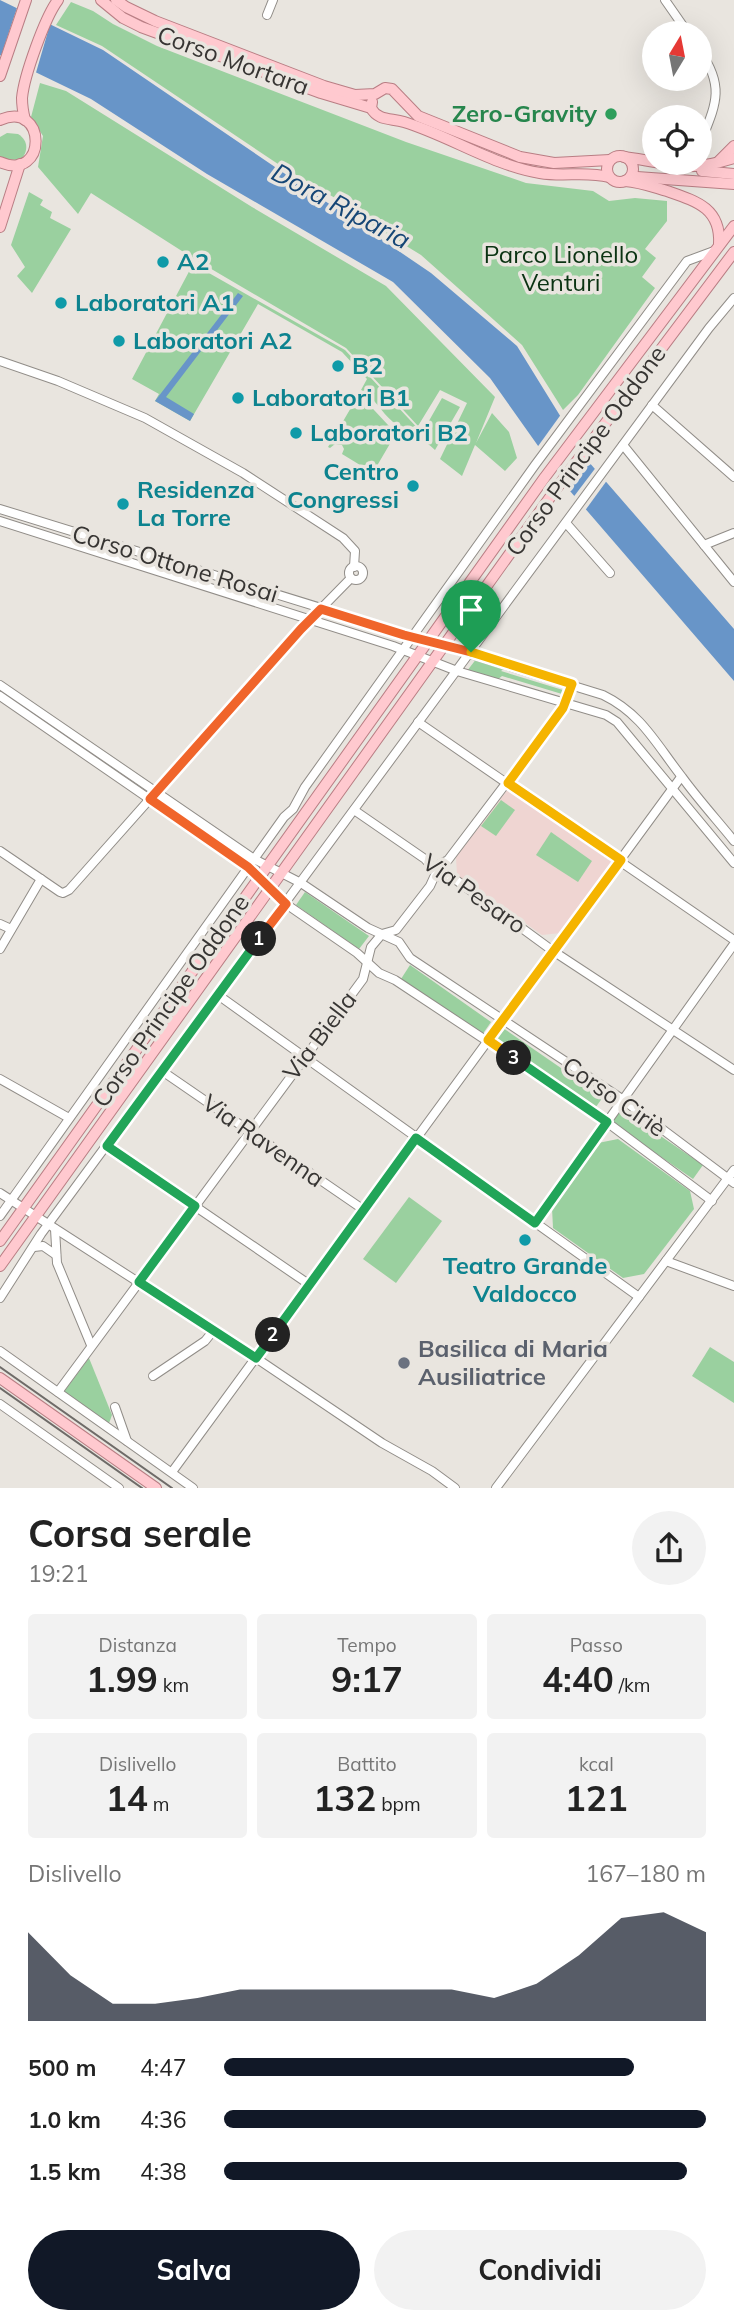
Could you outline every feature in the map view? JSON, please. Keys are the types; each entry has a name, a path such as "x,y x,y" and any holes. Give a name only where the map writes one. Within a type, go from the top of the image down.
{"main road":[{"path":"1,72 26,0"},
{"path":"0,162 20,164 31,156 37,144 35,132 25,120 22,99 49,14 58,0"},
{"name":"Corso Mortara","path":"101,0 123,18 141,27 321,93 371,108"},
{"name":"Corso Mortara","path":"116,0 155,21 324,86 350,94 375,94"},
{"path":"642,169 628,170 618,182 600,174 555,175 529,171 393,119 378,116 371,108 375,94 384,89 392,89 418,116 520,157 554,163 611,160 619,156 628,170 640,182 699,202 713,216 719,232 717,248"},
{"path":"393,119 401,110 402,102"},
{"path":"0,120 15,117 25,120"},
{"path":"716,164 734,146"},
{"path":"712,164 734,158"},
{"path":"609,177 607,168 611,160"},
{"path":"0,227 20,164"},
{"path":"628,170 734,174"},
{"path":"628,170 734,184"},
{"name":"Corso Principe Oddone","path":"0,1241 545,477 734,226"},
{"name":"Corso Principe Oddone","path":"0,1266 556,489 734,251"},
{"path":"0,1378 156,1488"}],"street":[{"path":"267,15 273,0"},
{"path":"664,0 679,21"},
{"path":"712,70 715,79 715,105 712,113"},
{"name":"Corso Principe Oddone","path":"0,1216 573,413 687,261 717,248"},
{"name":"Corso Principe Oddone","path":"0,1298 107,1146 418,722 709,328 734,298"},
{"path":"0,361 122,408 243,473 348,542 356,555 355,567 349,570 351,579 310,620 69,890 60,892 0,851"},
{"path":"652,405 734,477"},
{"path":"623,445 734,582"},
{"name":"Corso Ottone Rosai","path":"0,509 412,637 471,652 603,695 630,711 644,724 681,777 734,841"},
{"name":"Corso Ottone Rosai","path":"0,521 404,650 457,671 606,715 617,722 734,863"},
{"path":"566,523 610,573"},
{"path":"704,545 734,533"},
{"name":"Via Biella","path":"58,1392 363,979 371,947 382,934 396,930 430,886 440,864 449,860 565,704 572,684"},
{"path":"0,685 153,795"},
{"path":"0,696 153,795"},
{"path":"418,722 621,860 734,942 535,1223"},
{"path":"172,1472 681,777"},
{"name":"Corso Ciriè","path":"153,795 254,859 301,883 368,928 399,942 410,958 622,1099 731,1180"},
{"name":"Corso Ciriè","path":"153,795 248,867 286,904 357,953 368,965 488,1040 607,1122 712,1201"},
{"name":"Via Pesaro","path":"354,810 425,859 442,878 456,880 553,951 731,1068"},
{"path":"0,948 41,879"},
{"path":"0,924 11,929"},
{"path":"218,995 639,1297"},
{"path":"731,1068 734,1056"},
{"name":"Via Ravenna","path":"162,1071 364,1210"},
{"path":"0,1079 69,1118"},
{"path":"107,1146 310,1285"},
{"path":"496,1488 666,1261 731,1180 734,1170"},
{"path":"0,1193 455,1488"},
{"path":"52,1227 56,1255 91,1345"},
{"path":"34,1247 43,1245 56,1255"},
{"path":"666,1261 734,1286"},
{"path":"152,1376 205,1341 213,1331"},
{"path":"0,1351 193,1488"},
{"path":"0,1404 119,1488"},
{"path":"115,1407 127,1441"}],"shaded area":[{"path":"507,790 612,862 561,933 542,935 457,875 456,857"}],"green space":[{"name":"Parco Lionello Venturi","path":"71,2 157,46 406,142 526,183 593,191 609,201 635,198 667,201 667,221 645,249 656,258 642,277 655,288 578,395 563,410 522,345 421,255 341,206 334,201 335,198 281,166 102,46 56,25"},
{"path":"40,83 66,91 252,207 386,286 495,397 476,443 492,413 509,432 517,458 505,471 475,445 462,476 440,459 467,403 440,390 418,426 346,348 196,260 91,193 78,214 38,167 43,136 31,117"},
{"path":"7,133 18,134 26,143 21,160 0,159 0,137"},
{"path":"29,192 43,200 40,205 52,212 50,218 71,229 32,293 17,276 25,267 11,245"},
{"path":"193,264 345,350 422,433 442,398 460,407 435,450 393,422 361,390 367,379 342,352 258,304 190,421 155,401 159,394 132,379"},
{"path":"359,394 389,426 398,430 371,476 367,473 367,466 360,465 342,454 342,445 328,447"},
{"path":"477,658 506,667 501,671 563,690 562,694 502,676 497,680 467,671"},
{"path":"501,800 515,810 496,836 481,826"},
{"path":"551,832 592,861 578,882 536,855"},
{"path":"305,892 369,936 359,949 296,905"},
{"path":"410,965 491,1022 482,1035 401,979"},
{"path":"503,1028 603,1097 593,1111 494,1042"},
{"path":"621,1109 703,1165 693,1179 612,1123"},
{"path":"618,1139 690,1191 694,1209 644,1274 623,1278 553,1228 552,1208 598,1143"},
{"path":"409,1197 442,1221 396,1283 363,1259"},
{"path":"710,1347 734,1362 734,1403 692,1376"},
{"path":"89,1358 112,1415 108,1426 63,1393"}],"water":[{"path":"0,0 103,50 431,273 517,346 588,461 734,629 734,681 570,491 490,378 393,282 207,174 91,99 0,55"},
{"path":"238,293 243,296 166,397 194,414 190,421 155,401"}],"pier":[{"path":"18,5 51,21 35,76 0,59"},
{"path":"562,413 591,459 566,492 536,449"},
{"path":"597,466 608,479 584,512 572,499"}],"tram line":[{"path":"0,1367 172,1488"},
{"path":"0,1388 142,1488"}],"place":[{"name":"Zero-Gravity","path":"611,114"},
{"name":"A2","path":"163,262"},
{"name":"Laboratori A1","path":"61,303"},
{"name":"Laboratori A2","path":"119,341"},
{"name":"B2","path":"338,366"},
{"name":"Laboratori B1","path":"238,398"},
{"name":"Laboratori B2","path":"296,433"},
{"name":"Centro Congressi","path":"413,486"},
{"name":"Residenza La Torre","path":"123,504"},
{"name":"Teatro Grande Valdocco","path":"525,1240"},
{"name":"Basilica di Maria Ausiliatrice","path":"404,1363"}],"route":[{"path":"321,609 404,635 471,652 572,684 563,708 508,783 621,860 488,1040 607,1122 535,1223 416,1138 256,1358 139,1282 195,1206 107,1146 286,904 248,867 150,799 321,609"}],"water label":[{"name":"Dora Riparia","path":"341,206"}]}
